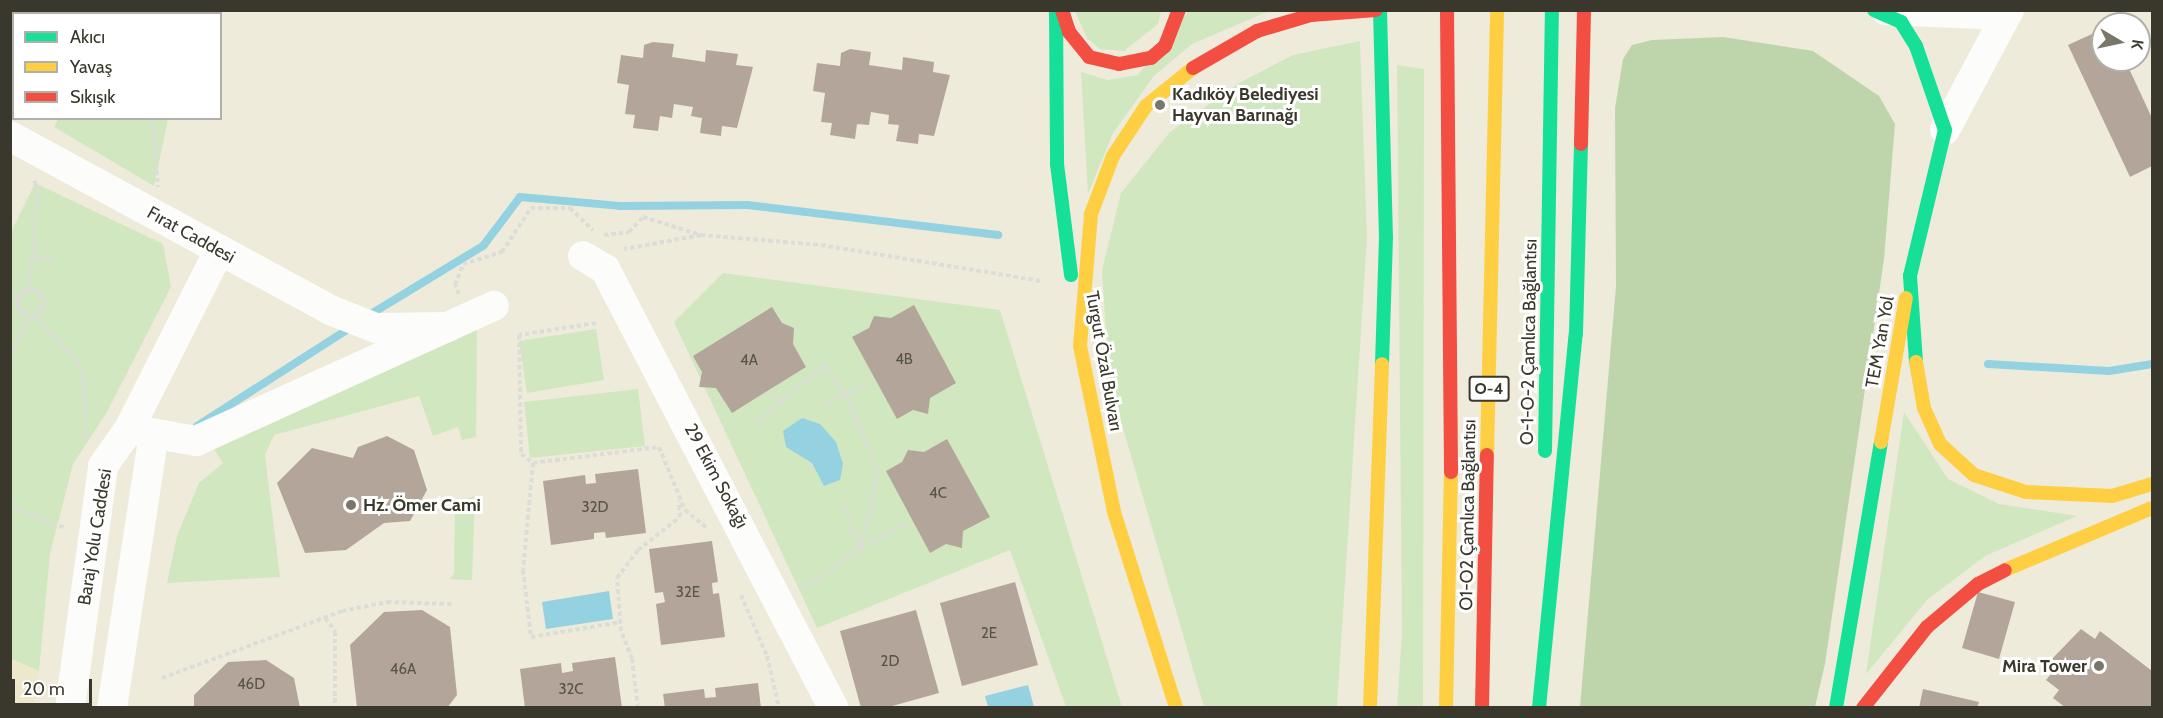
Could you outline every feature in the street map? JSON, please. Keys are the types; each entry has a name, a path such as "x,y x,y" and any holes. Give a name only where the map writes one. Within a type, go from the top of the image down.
{"main road":[{"name":"Turgut Özal Bulvarı","path":"1056,10 1057,164 1080,346 1114,512 1176,708"},
{"path":"1062,10 1069,32 1089,57 1119,64 1151,58 1165,46 1179,10"},
{"path":"1080,346 1091,214 1113,156 1146,106 1210,54 1257,31 1311,15 1376,10"},
{"path":"1370,708 1386,237 1380,10"},
{"path":"1446,708 1450,70 1447,10"},
{"name":"O1-O2 Çamlıca Bağlantısı","path":"1482,708 1497,10"},
{"name":"O-1-O-2 Çamlıca Bağlantısı","path":"1544,472 1553,72 1552,10"},
{"path":"1539,708 1576,334 1584,10"},
{"path":"1874,10 1901,22 1916,46 1945,130"},
{"name":"TEM Yan Yol","path":"1836,708 1910,276 1945,130"},
{"path":"1910,276 1924,408 1954,460 2001,486 2054,496 2112,496 2152,484"},
{"path":"1541,675 1544,495"},
{"path":"1863,708 1927,627 1978,584 2044,549 2152,508"}],"street":[{"path":"1886,10 2007,13 1945,130"},
{"name":"Fırat Caddesi","path":"16,139 219,251 341,314 374,328 448,327"},
{"name":"Baraj Yolu Caddesi","path":"112,708 141,432 219,251"},
{"name":"29 Ekim Sokağı","path":"584,256 605,269 782,603 834,708"},
{"path":"141,432 196,441 495,306"},
{"name":"Baraj Yolu Caddesi","path":"70,708 103,466 141,432"}],"path":[{"path":"153,120 161,218"},
{"path":"16,139 38,192 29,290 18,302"},
{"path":"701,235 821,245 1049,282"},
{"path":"34,255 55,262"},
{"path":"10,357 32,317 45,308 44,299 29,290"},
{"path":"10,298 18,302 22,314 32,317 78,362 84,381 87,454"},
{"path":"596,322 519,335 521,454 533,463 659,447 679,498 680,517 638,550 617,578 621,622 638,708"},
{"path":"757,422 824,366 847,394 878,473 861,548"},
{"path":"822,405 866,386"},
{"path":"772,392 782,401"},
{"path":"533,463 523,570 531,637 621,622"},
{"path":"679,498 696,516"},
{"path":"841,500 861,548"},
{"path":"10,507 74,531"},
{"path":"782,603 861,548 904,524"},
{"path":"162,678 325,618 387,602 452,604"},
{"path":"325,618 335,631 335,708"},
{"path":"767,656 779,708"}],"shaded area":[{"path":"11,658 39,671 34,707 11,707"}],"green space":[{"path":"111,10 189,10 189,11 110,12"},
{"path":"1075,11 1161,11 1158,24 1124,51 1100,49 1087,38"},
{"path":"1188,11 1269,11 1192,44 1154,76 1113,133 1088,194 1081,72 1108,80 1138,75"},
{"path":"1723,37 1813,51 1879,96 1895,124 1884,259 1825,664 1815,707 1580,707 1616,286 1615,108 1623,59 1632,45 1652,40"},
{"path":"1360,41 1367,237 1337,707 1204,707 1109,380 1102,270 1121,193 1170,132 1239,83 1293,55"},
{"path":"1397,65 1424,69 1423,708 1397,707 1402,634"},
{"path":"58,120 168,120 154,186 54,127"},
{"path":"35,183 163,244 171,287 107,412 73,464 50,554 39,671 10,658 11,232"},
{"path":"723,273 1000,310 1122,707 1066,707 1010,550 817,628 674,322"},
{"path":"596,329 604,380 527,393 519,341"},
{"path":"477,330 476,437 462,440 458,427 433,436 419,396 274,435 265,455 280,577 167,583 177,536 199,483 223,463 210,443"},
{"path":"638,389 645,446 530,458 524,402"},
{"path":"1904,412 1948,479 1999,504 2077,516 1985,556 1927,600 1866,674"},
{"path":"475,495 472,580 449,579 454,574 455,505"}],"water":[{"path":"802,418 820,424 836,442 843,464 840,480 824,486 812,463 786,447 783,431"},
{"path":"609,591 613,619 546,629 542,602"},
{"path":"1028,685 1034,707 988,707 985,696"}],"building":[{"path":"2091,34 2091,72 2131,72 2152,118 2152,166 2130,177 2068,45"},
{"path":"653,42 674,44 672,57 705,62 706,50 738,54 736,65 753,67 737,128 722,126 721,136 700,133 702,118 691,116 693,107 674,104 672,118 660,116 658,131 633,128 635,115 625,114 629,85 617,83 621,55 643,58 644,45"},
{"path":"850,49 871,52 869,65 902,70 903,57 934,62 933,72 950,75 934,136 919,134 918,144 896,141 899,125 888,124 889,115 871,112 869,125 857,124 855,139 830,135 832,123 821,122 825,93 813,91 817,63 840,66 841,53"},
{"path":"914,305 956,383 930,398 928,414 913,410 897,419 852,337 869,328 874,316 891,318"},
{"path":"772,307 782,323 794,328 793,344 806,367 732,413 716,388 699,387 702,372 693,356"},
{"name":"Hz. Ömer Cami","path":"387,436 414,450 427,490 410,521 384,523 346,550 305,553 277,483 312,448 353,458 358,447"},
{"path":"947,439 990,517 963,531 962,548 946,544 930,553 886,471 902,462 908,450 924,452"},
{"path":"638,469 646,533 606,538 605,532 594,533 594,539 551,545 543,481 585,475 586,484 596,483 595,474"},
{"path":"712,541 718,582 712,583 713,594 719,593 725,637 661,645 656,604 665,602 663,592 655,593 649,549"},
{"path":"1015,582 1038,665 962,686 940,603"},
{"path":"1978,592 2015,602 1999,659 1962,648"},
{"path":"422,610 450,627 457,695 447,708 357,708 350,645 384,612"},
{"path":"916,610 939,693 885,708 861,708 840,631"},
{"name":"Mira Tower","path":"2081,629 2095,639 2100,631 2152,671 2152,708 2066,708 2053,698 2059,690 2046,680 2055,669 2048,663"},
{"path":"615,657 622,708 525,708 520,669 561,663 562,673 573,671 572,663"},
{"path":"266,660 294,678 300,708 194,708 194,695 228,662"},
{"path":"758,683 761,708 665,708 663,694 704,689 705,698 716,697 715,688"},
{"path":"1923,689 1979,702 1977,708 1919,708"}],"waterway":[{"path":"366,317 483,246 520,197 620,206 747,205 998,235"},
{"path":"197,426 353,326"},
{"path":"1988,364 2109,371 2152,364"}],"traffic: fast":[{"path":"1056,10 1057,164 1071,275"},
{"path":"1380,10 1386,237 1382,364"},
{"path":"1545,451 1552,10"},
{"path":"1874,10 1901,22 1916,46 1945,130 1910,276 1916,362"},
{"path":"1539,708 1576,334 1581,144"},
{"path":"1836,708 1881,442"}],"traffic: slow":[{"path":"1487,455 1497,10"},
{"path":"1080,346 1091,214 1113,156 1146,106 1193,68"},
{"path":"1881,442 1906,298"},
{"path":"1080,346 1114,512 1176,708"},
{"path":"1916,362 1924,408 1940,444 1974,475 2026,492 2112,496 2152,484"},
{"path":"1370,708 1382,364"},
{"path":"1446,708 1451,472"},
{"path":"2005,570 2152,508"}],"traffic: jam":[{"path":"1062,10 1069,32 1089,57 1119,64 1151,58 1165,46 1179,10"},
{"path":"1193,68 1257,31 1311,15 1376,10"},
{"path":"1447,10 1451,472"},
{"path":"1581,144 1584,10"},
{"path":"1482,708 1487,455"},
{"path":"1863,708 1927,627 1978,584 2005,570"}],"place":[{"name":"Kadıköy Belediyesi Hayvan Barınağı","path":"1160,105"},
{"name":"Hz. Ömer Cami","path":"351,505"},
{"name":"Mira Tower","path":"2099,666"}]}
